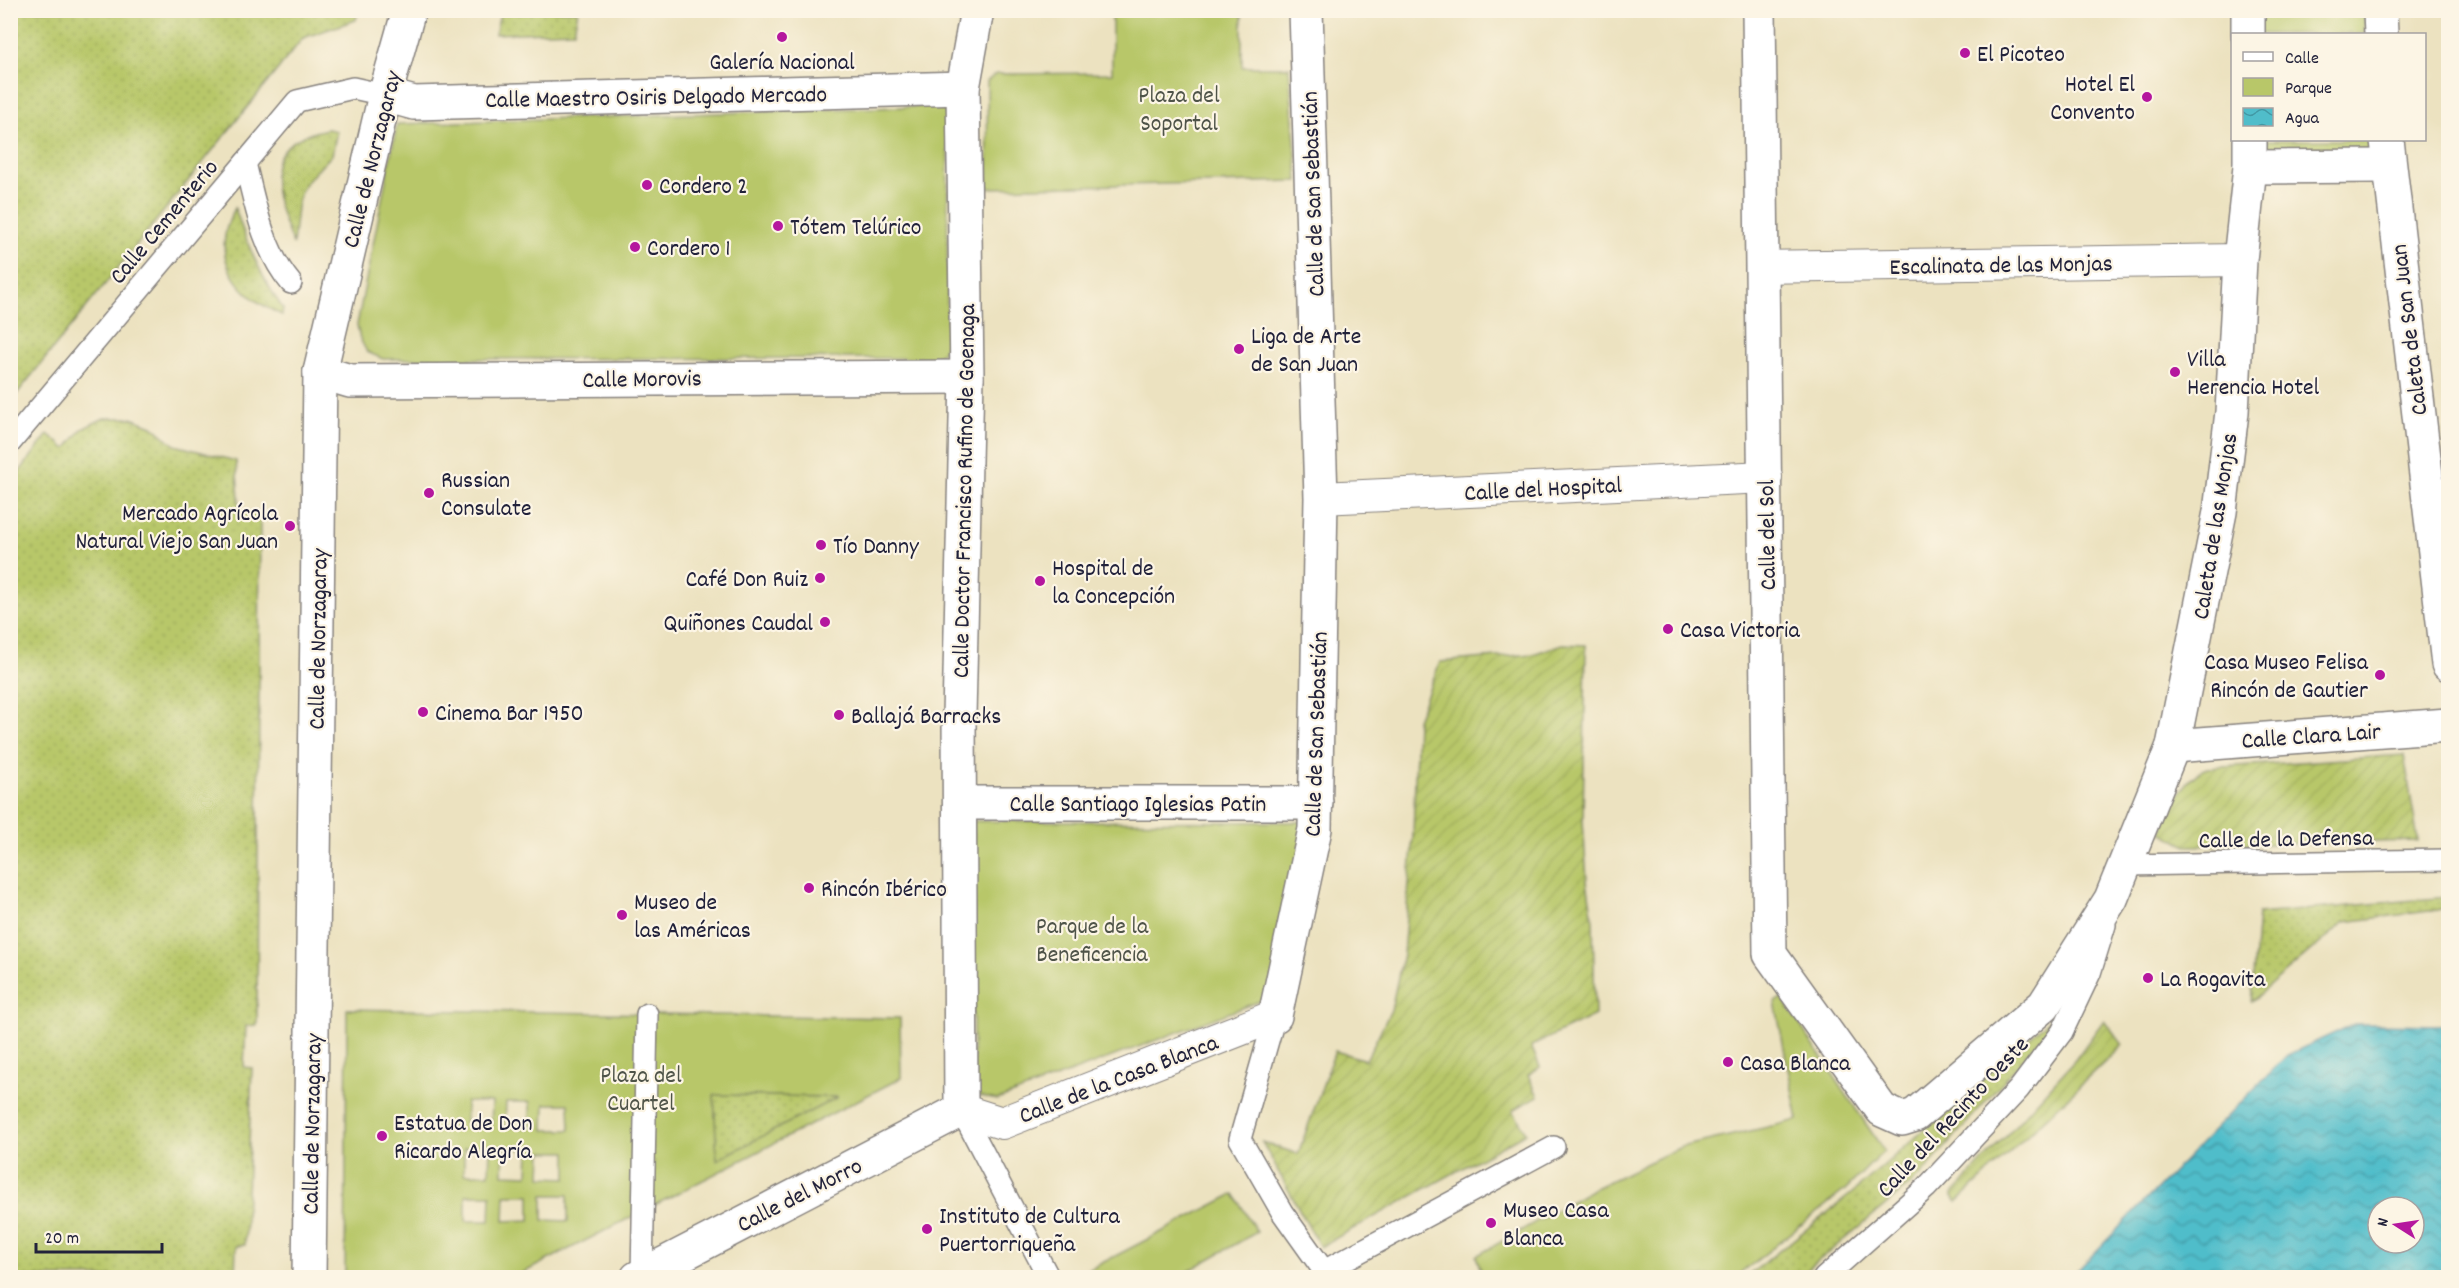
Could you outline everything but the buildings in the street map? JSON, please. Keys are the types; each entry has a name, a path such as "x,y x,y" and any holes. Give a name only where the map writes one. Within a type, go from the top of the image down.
{"street":[{"name":"Calle de Norzagaray","path":"309,1278 320,372 385,95 409,10"},
{"name":"Calle Doctor Francisco Rufino de Goenaga","path":"961,1110 959,716 966,377 963,88 977,10"},
{"name":"Calle de San Sebastián","path":"1275,1017 1315,829 1316,803 1321,498 1306,10"},
{"name":"Calle del Sol","path":"1759,10 1770,954 1882,1110 1902,1119"},
{"path":"2248,10 2248,33"},
{"path":"2380,10 2381,33"},
{"name":"Calle Maestro Osiris Delgado Mercado","path":"385,95 414,102 963,88"},
{"path":"2250,153 2388,153"},
{"name":"Caleta de las Monjas","path":"1902,1119 1915,1115 2044,1005 2111,899 2173,746 2220,512 2232,412 2240,260 2250,153"},
{"name":"Caleta de San Juan","path":"2388,153 2448,663"},
{"name":"Escalinata de las Monjas","path":"1762,267 2240,260"},
{"name":"Calle Morovis","path":"320,372 350,381 966,377"},
{"name":"Calle del Hospital","path":"1321,498 1766,477"},
{"name":"Calle Clara Lair","path":"2173,746 2448,725"},
{"name":"Calle Santiago Iglesias Patin","path":"960,803 1316,803"},
{"name":"Calle de la Casa Blanca","path":"961,1110 1002,1123 1275,1017"},
{"name":"Calle del Morro","path":"640,1276 961,1110"}],"lane":[{"name":"Calle Cementerio","path":"10,443 297,101 353,88 385,95"},
{"path":"245,163 258,216 277,267 291,283"},
{"name":"Calle de la Defensa","path":"2125,865 2448,860"},
{"name":"Calle del Recinto Oeste","path":"1824,1278 1926,1188 2019,1089 2062,1032 2090,973 2111,899"},
{"path":"640,1276 646,1014"},
{"name":"Calle de San Sebastián","path":"1275,1017 1240,1139 1282,1212 1324,1270 1554,1148"},
{"path":"961,1110 1049,1278"}],"green space":[{"path":"11,10 358,11 356,20 303,38 11,401"},
{"path":"501,10 578,11 574,31 495,34"},
{"path":"2257,11 2364,11 2365,33 2257,33"},
{"name":"Plaza del Soportal","path":"1112,13 1242,13 1242,67 1289,67 1298,181 988,188 987,81 996,74 1112,73"},
{"path":"933,106 943,109 948,116 947,342 943,352 933,358 383,359 367,352 360,339 357,325 397,124"},
{"path":"328,129 337,131 332,155 308,180 301,191 293,245 275,188 275,172 279,157 288,145 304,136"},
{"path":"2260,141 2371,141 2371,154 2260,155"},
{"path":"235,208 255,260 283,309 282,315 251,297 239,285 231,272 224,242 227,226"},
{"path":"104,418 132,418 152,426 175,445 236,461 240,512 260,513 257,1025 246,1026 244,1067 252,1068 245,1245 236,1246 235,1277 11,1277 11,483 48,434 66,449 82,429"},
{"path":"1562,644 1586,645 1583,821 1587,881 1593,920 1595,1015 1531,1046 1540,1067 1528,1075 1538,1096 1513,1110 1526,1133 1320,1247 1262,1142 1298,1154 1335,1051 1366,1060 1391,1010 1403,954 1413,836 1417,720 1440,662 1533,654"},
{"path":"2404,755 2418,841 2186,846 2161,832 2185,786 2199,772 2208,768"},
{"name":"Parque de la Beneficencia","path":"973,821 1305,822 1271,997 997,1100 973,1095"},
{"path":"2448,897 2448,907 2437,910 2345,922 2251,1002 2258,914"},
{"path":"1782,998 1884,1151 1845,1190 1736,1277 1483,1277 1476,1256 1593,1189 1681,1147 1798,1120 1775,1002"},
{"name":"Plaza del Cuartel","path":"347,1009 900,1018 901,1078 515,1277 345,1278","holes":["714,1095 838,1097 717,1160","466,1102 492,1102 491,1128 466,1127","506,1102 530,1102 530,1128 505,1127","545,1104 569,1104 570,1130 544,1130","464,1148 490,1149 489,1174 464,1174","504,1149 529,1149 528,1175 503,1174","542,1152 567,1152 567,1178 541,1177","466,1195 491,1195 490,1221 466,1221","505,1195 530,1195 530,1220 504,1221","543,1195 568,1195 568,1221 543,1220"]},
{"path":"2054,1016 2054,1024 1919,1177 1799,1277 1745,1278 1851,1194"},
{"path":"2104,1020 2123,1045 1957,1202 1952,1195 2075,1060"},
{"path":"714,1095 839,1097 716,1161"},
{"path":"1234,1194 1257,1232 1178,1277 1077,1276"}],"water":[{"path":"2354,1024 2448,1025 2448,1277 2071,1277 2287,1055"}],"place":[{"name":"Galería Nacional","path":"782,37"},
{"name":"El Picoteo","path":"1965,53"},
{"name":"Hotel El Convento","path":"2147,97"},
{"name":"Cordero 2","path":"647,185"},
{"name":"Tótem Telúrico","path":"778,226"},
{"name":"Cordero 1","path":"635,247"},
{"name":"Liga de Arte de San Juan","path":"1239,349"},
{"name":"Villa Herencia Hotel","path":"2175,372"},
{"name":"Russian Consulate","path":"429,493"},
{"name":"Mercado Agrícola Natural Viejo San Juan","path":"290,526"},
{"name":"Tío Danny","path":"821,545"},
{"name":"Café Don Ruiz","path":"820,578"},
{"name":"Hospital de la Concepción","path":"1040,581"},
{"name":"Quiñones Caudal","path":"825,622"},
{"name":"Casa Victoria","path":"1668,629"},
{"name":"Casa Museo Felisa Rincón de Gautier","path":"2380,675"},
{"name":"Cinema Bar 1950","path":"423,712"},
{"name":"Ballajá Barracks","path":"839,715"},
{"name":"Rincón Ibérico","path":"809,888"},
{"name":"Museo de las Américas","path":"622,915"},
{"name":"La Rogavita","path":"2148,978"},
{"name":"Casa Blanca","path":"1728,1062"},
{"name":"Estatua de Don Ricardo Alegría","path":"382,1136"},
{"name":"Museo Casa Blanca","path":"1491,1223"},
{"name":"Instituto de Cultura Puertorriqueña","path":"927,1229"}]}
